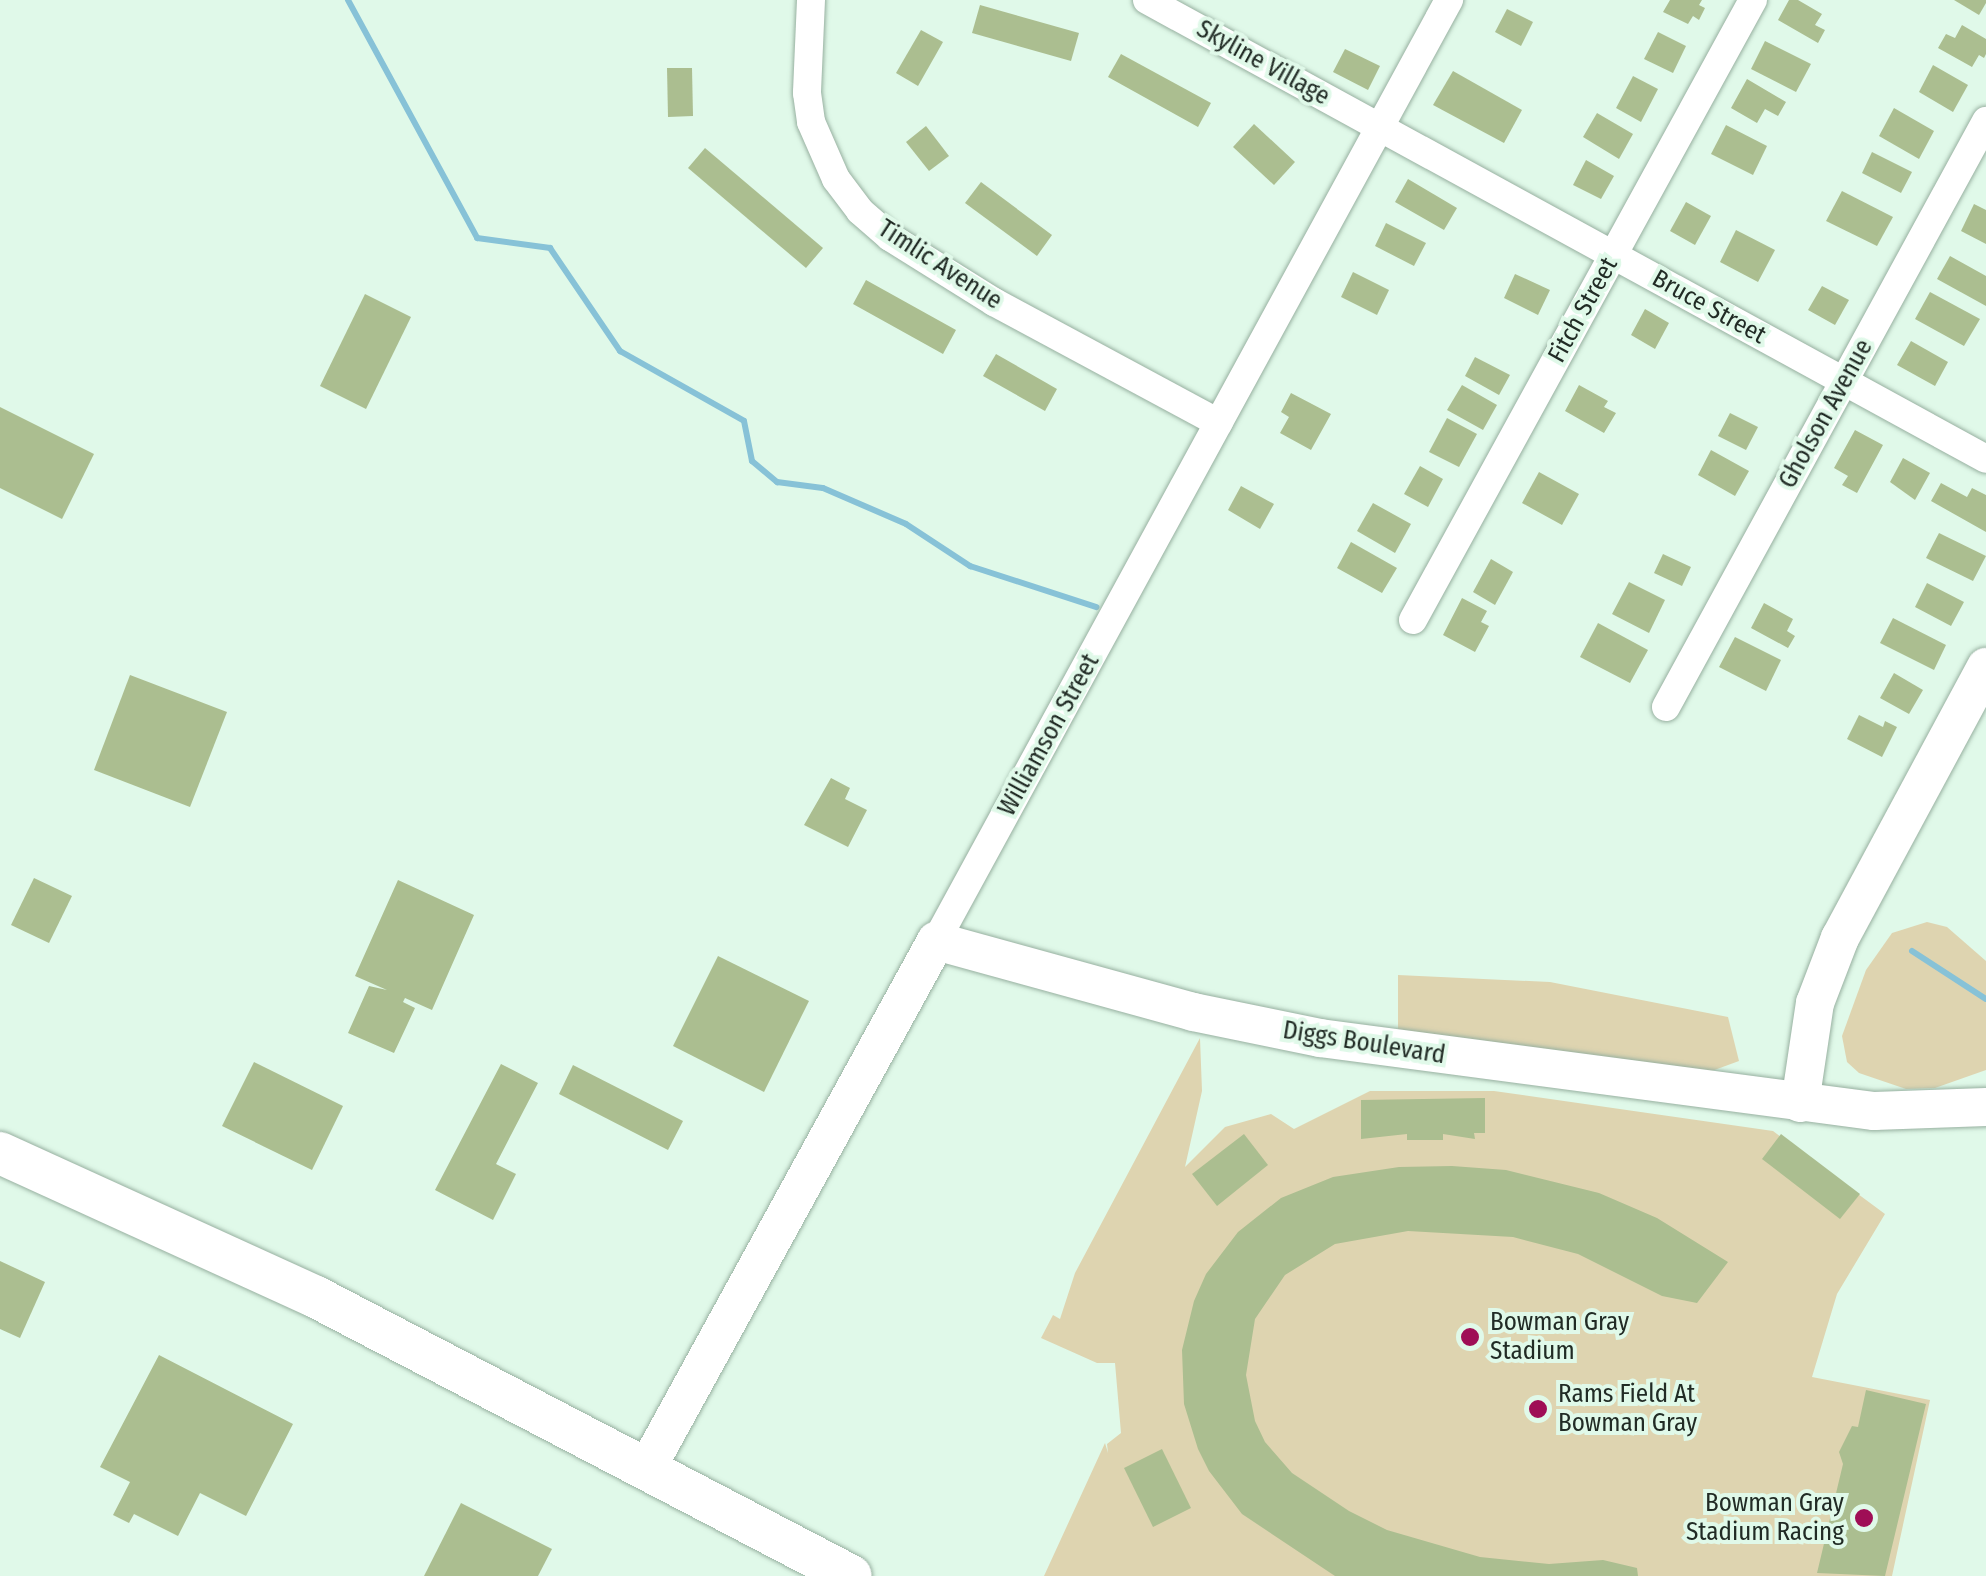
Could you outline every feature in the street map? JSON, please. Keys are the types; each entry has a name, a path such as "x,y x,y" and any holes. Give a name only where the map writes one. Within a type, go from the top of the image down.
{"main road":[{"path":"0,1153 316,1297 850,1576"}],"street":[{"name":"Timlic Avenue","path":"811,0 806,93 811,122 836,179 860,210 890,238 980,294 1219,423"},
{"name":"Skyline Village","path":"1147,0 1378,126"},
{"name":"Williamson Street","path":"647,1468 1449,0"},
{"name":"Fitch Street","path":"1414,620 1753,0"},
{"name":"Gholson Avenue","path":"1666,707 1986,120"},
{"name":"Bruce Street","path":"1378,126 1986,458"},
{"path":"1800,1104 1809,1029 1836,948 1986,667"},
{"name":"Diggs Boulevard","path":"936,941 1193,1012 1283,1032 1800,1104 1912,1112 1986,1107"}],"shaded area":[{"path":"1927,922 1947,927 1986,961 1986,1070 1935,1088 1906,1089 1859,1073 1847,1062 1842,1036 1866,970 1892,933"},
{"path":"1398,975 1550,982 1728,1017 1739,1061 1709,1072 1398,1036"},
{"name":"Bowman Gray Stadium","path":"1200,1038 1202,1091 1185,1167 1225,1127 1271,1114 1294,1129 1370,1091 1494,1091 1773,1131 1885,1214 1837,1294 1812,1377 1930,1400 1892,1576 1044,1576 1105,1443 1108,1453 1107,1444 1121,1433 1115,1363 1097,1363 1041,1338 1053,1315 1060,1319 1075,1273"}],"building":[{"path":"1670,0 1702,0 1699,5 1705,8 1699,20 1693,16 1688,24 1663,12"},
{"path":"1789,0 1798,0 1822,14 1815,25 1825,30 1818,43 1778,20"},
{"path":"1954,0 1986,0 1986,3 1979,15"},
{"path":"980,5 1079,33 1071,61 972,33"},
{"path":"1507,9 1533,22 1521,46 1495,32"},
{"path":"1962,25 1986,39 1984,58 1979,55 1972,67 1938,48 1946,34 1955,38"},
{"path":"921,30 943,42 918,86 896,73"},
{"path":"1658,32 1686,46 1673,73 1644,59"},
{"path":"1765,41 1811,64 1796,92 1751,69"},
{"path":"1345,49 1380,66 1368,90 1333,72"},
{"path":"1121,54 1211,103 1198,127 1108,77"},
{"path":"1933,65 1968,85 1953,112 1919,92"},
{"path":"667,68 692,68 693,116 668,117"},
{"path":"1453,71 1522,110 1504,143 1433,105"},
{"path":"1633,76 1658,89 1641,122 1616,108"},
{"path":"1747,79 1786,102 1778,116 1765,109 1757,123 1731,108"},
{"path":"1894,108 1934,131 1919,159 1879,136"},
{"path":"1597,113 1633,134 1619,159 1583,137"},
{"path":"1254,124 1295,162 1274,185 1233,147"},
{"path":"1726,125 1767,146 1753,175 1711,154"},
{"path":"926,126 949,156 929,171 906,142"},
{"path":"705,148 823,248 806,268 688,168"},
{"path":"1872,152 1912,172 1901,193 1862,173"},
{"path":"1586,160 1614,176 1601,199 1573,185"},
{"path":"1408,179 1457,208 1444,230 1395,202"},
{"path":"981,182 1052,235 1037,256 965,203"},
{"path":"1842,191 1893,217 1877,246 1826,221"},
{"path":"1686,202 1711,216 1695,245 1670,231"},
{"path":"1974,204 1986,210 1986,244 1961,231"},
{"path":"1386,223 1426,243 1414,266 1375,246"},
{"path":"1736,230 1775,250 1758,282 1720,262"},
{"path":"1950,256 1986,276 1986,306 1937,279"},
{"path":"1353,272 1389,290 1377,315 1341,297"},
{"path":"1515,274 1550,290 1538,315 1504,298"},
{"path":"866,280 956,330 943,354 853,304"},
{"path":"1822,286 1849,300 1835,325 1808,310"},
{"path":"1930,292 1980,319 1964,346 1915,319"},
{"path":"365,294 411,317 366,409 320,386"},
{"path":"1645,309 1669,323 1655,349 1631,335"},
{"path":"1911,341 1948,362 1935,386 1897,365"},
{"path":"996,354 1057,389 1045,411 983,376"},
{"path":"1475,357 1510,375 1499,395 1465,376"},
{"path":"1462,385 1497,405 1483,430 1447,410"},
{"path":"1579,385 1608,401 1604,407 1616,413 1604,433 1565,411"},
{"path":"1291,393 1331,414 1311,450 1280,433 1289,417 1281,412"},
{"path":"0,407 94,454 62,519 0,488"},
{"path":"1730,413 1758,427 1746,450 1718,436"},
{"path":"1447,418 1477,434 1459,467 1429,452"},
{"path":"1855,430 1883,445 1857,493 1842,485 1848,476 1834,468"},
{"path":"1711,450 1749,471 1735,496 1698,475"},
{"path":"1903,458 1930,473 1915,500 1890,482"},
{"path":"1420,466 1443,479 1428,507 1404,494"},
{"path":"1539,472 1579,494 1562,525 1522,503"},
{"path":"1941,483 1967,497 1972,488 1986,495 1986,532 1931,501"},
{"path":"1241,486 1274,504 1260,529 1228,510"},
{"path":"1373,503 1411,524 1395,553 1357,531"},
{"path":"1939,533 1986,556 1973,581 1926,558"},
{"path":"1351,542 1397,568 1382,593 1337,568"},
{"path":"1663,554 1691,567 1682,586 1654,573"},
{"path":"1491,559 1513,572 1495,605 1473,592"},
{"path":"1629,582 1665,600 1649,633 1612,614"},
{"path":"1927,583 1964,602 1951,626 1915,607"},
{"path":"1462,598 1487,611 1481,622 1489,626 1475,652 1443,635"},
{"path":"1764,603 1793,619 1787,631 1795,636 1788,648 1751,628"},
{"path":"1893,618 1946,645 1934,670 1880,643"},
{"path":"1598,623 1648,650 1630,683 1580,657"},
{"path":"1735,637 1781,660 1766,691 1719,667"},
{"path":"1894,673 1923,690 1909,714 1880,698"},
{"path":"130,675 227,712 190,807 94,770"},
{"path":"1859,715 1883,727 1885,721 1897,727 1882,757 1847,739"},
{"path":"831,778 850,788 845,799 867,810 848,847 804,825"},
{"path":"34,878 72,896 49,943 11,925"},
{"path":"398,880 474,915 432,1010 405,998 403,1002 415,1008 394,1053 348,1033 369,986 387,990 355,976"},
{"path":"718,956 809,1001 764,1092 673,1046"},
{"path":"254,1062 343,1106 312,1170 222,1126"},
{"path":"501,1064 538,1083 496,1164 516,1174 493,1220 435,1190"},
{"path":"573,1065 683,1121 668,1150 559,1094"},
{"path":"1485,1098 1485,1133 1474,1133 1475,1139 1443,1134 1443,1140 1407,1140 1407,1134 1361,1139 1361,1100"},
{"path":"1244,1134 1268,1165 1217,1206 1192,1174"},
{"path":"1781,1134 1860,1194 1840,1219 1762,1159"},
{"path":"1399,1167 1506,1170 1599,1193 1657,1218 1728,1262 1697,1303 1662,1296 1578,1254 1513,1237 1408,1231 1335,1244 1285,1275 1255,1319 1246,1375 1255,1421 1265,1442 1292,1473 1349,1511 1387,1530 1480,1557 1549,1564 1603,1560 1637,1568 1638,1576 1335,1576 1242,1514 1209,1471 1198,1449 1184,1404 1182,1350 1194,1301 1206,1274 1238,1232 1281,1198 1333,1177"},
{"path":"0,1261 45,1282 20,1338 0,1329"},
{"path":"159,1355 293,1424 246,1516 200,1493 178,1536 134,1514 129,1523 113,1515 130,1482 100,1467"},
{"name":"Bowman Gray Stadium Racing","path":"1866,1390 1926,1404 1885,1576 1817,1573 1843,1464 1839,1452 1852,1426 1858,1427"},
{"path":"1162,1449 1191,1508 1153,1527 1124,1468"},
{"path":"461,1503 552,1549 538,1576 424,1576"}],"waterway":[{"path":"348,0 477,238 550,248 620,351 744,421 752,461 777,482 823,488 906,524 970,566 1096,607"},
{"path":"1912,951 1986,999"}],"place":[{"name":"Bowman Gray Stadium","path":"1470,1337"},
{"name":"Rams Field At Bowman Gray","path":"1538,1409"},
{"name":"Bowman Gray Stadium Racing","path":"1864,1518"}]}
